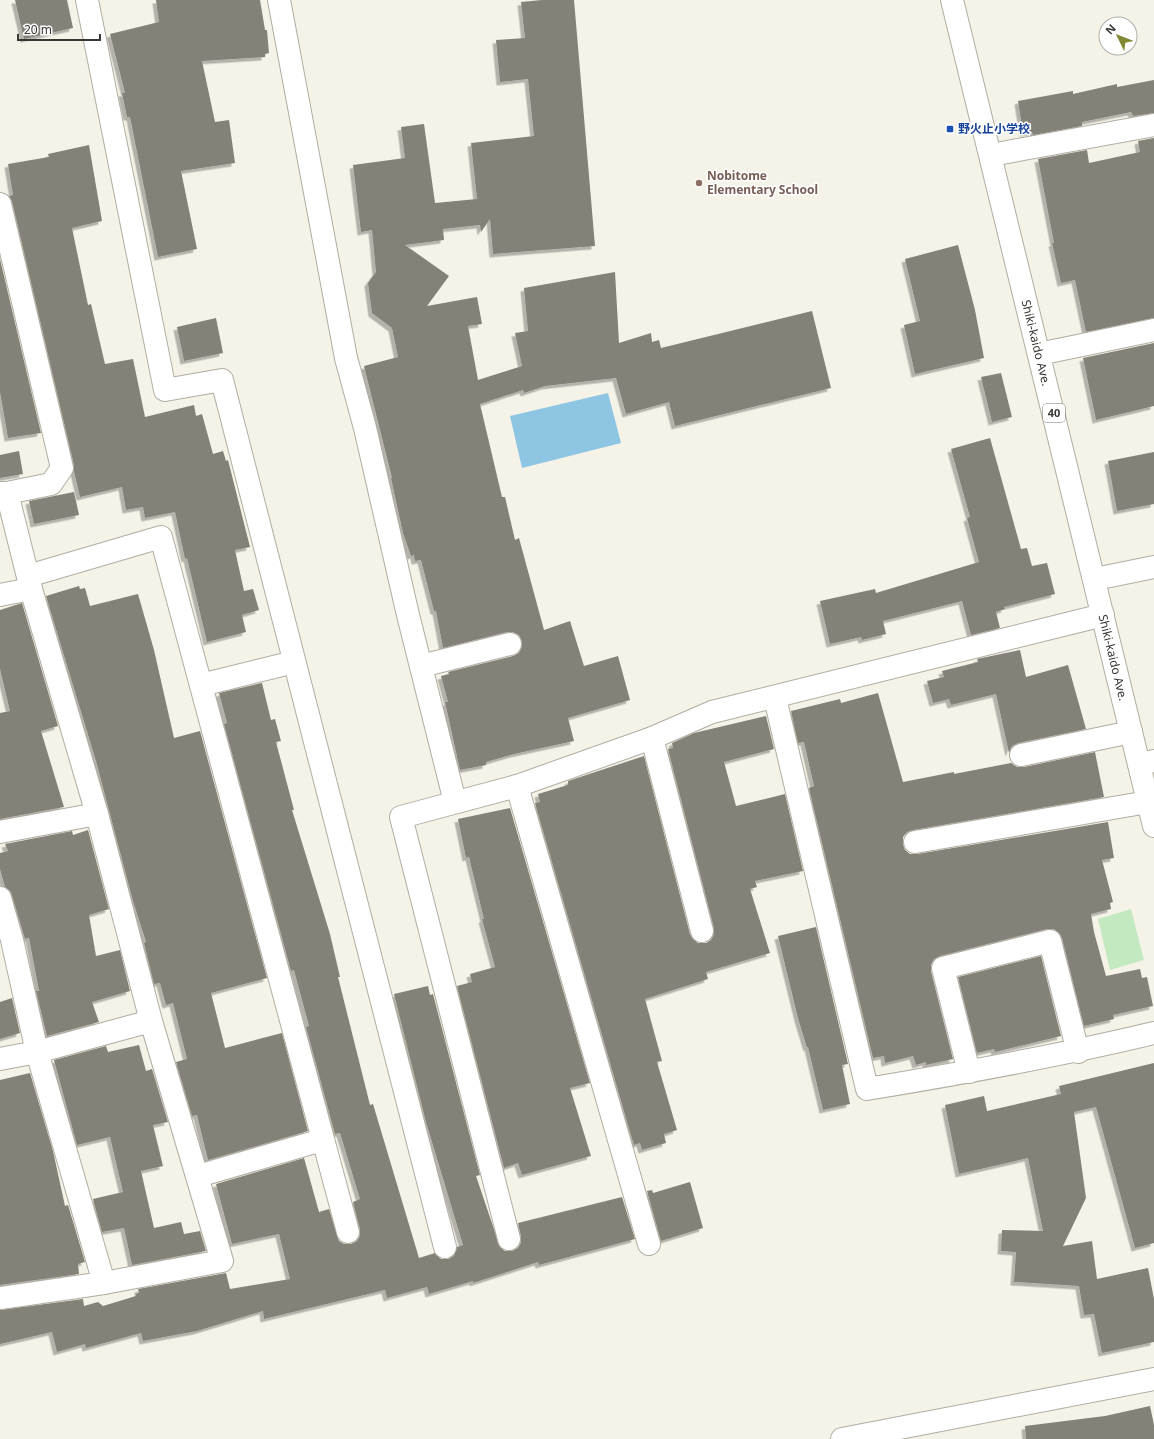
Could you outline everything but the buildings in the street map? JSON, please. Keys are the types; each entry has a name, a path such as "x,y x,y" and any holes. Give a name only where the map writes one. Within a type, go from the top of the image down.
{"street":[{"path":"87,0 166,390 222,380 445,1247"},
{"path":"279,0 346,358 365,428 421,666 456,802"},
{"name":"Shiki-kaido Ave.","path":"952,0 1095,579 1131,732 1146,763 1148,802 1154,826"},
{"path":"991,155 1154,125"},
{"path":"0,204 3,229 62,468 51,484 4,493 97,814 152,1022 222,1261 104,1282 0,1298"},
{"path":"1039,354 1154,330"},
{"path":"0,595 30,582 161,537 322,1140 348,1232"},
{"path":"1095,579 1154,567"},
{"path":"509,1240 401,816 517,786 652,738 712,712 775,698 1103,615"},
{"path":"421,666 510,644"},
{"path":"200,685 294,662"},
{"path":"775,698 867,1089 1078,1052 1154,1033"},
{"path":"1021,755 1131,732"},
{"path":"652,738 702,931"},
{"path":"517,786 649,1244"},
{"path":"916,842 1148,802"},
{"path":"0,832 97,814"},
{"path":"0,898 6,941 104,1282"},
{"path":"969,1072 943,968 1050,941 1078,1052"},
{"path":"0,1059 37,1052 152,1022"},
{"path":"198,1176 322,1140"},
{"path":"842,1439 1154,1379"}],"green space":[{"path":"1131,909 1144,960 1110,970 1098,919"}],"water":[{"path":"608,393 621,443 522,468 510,416"}],"place":[{"name":"野火止小学校","path":"950,129"},
{"name":"Nobitome Elementary School","path":"699,183"}]}
